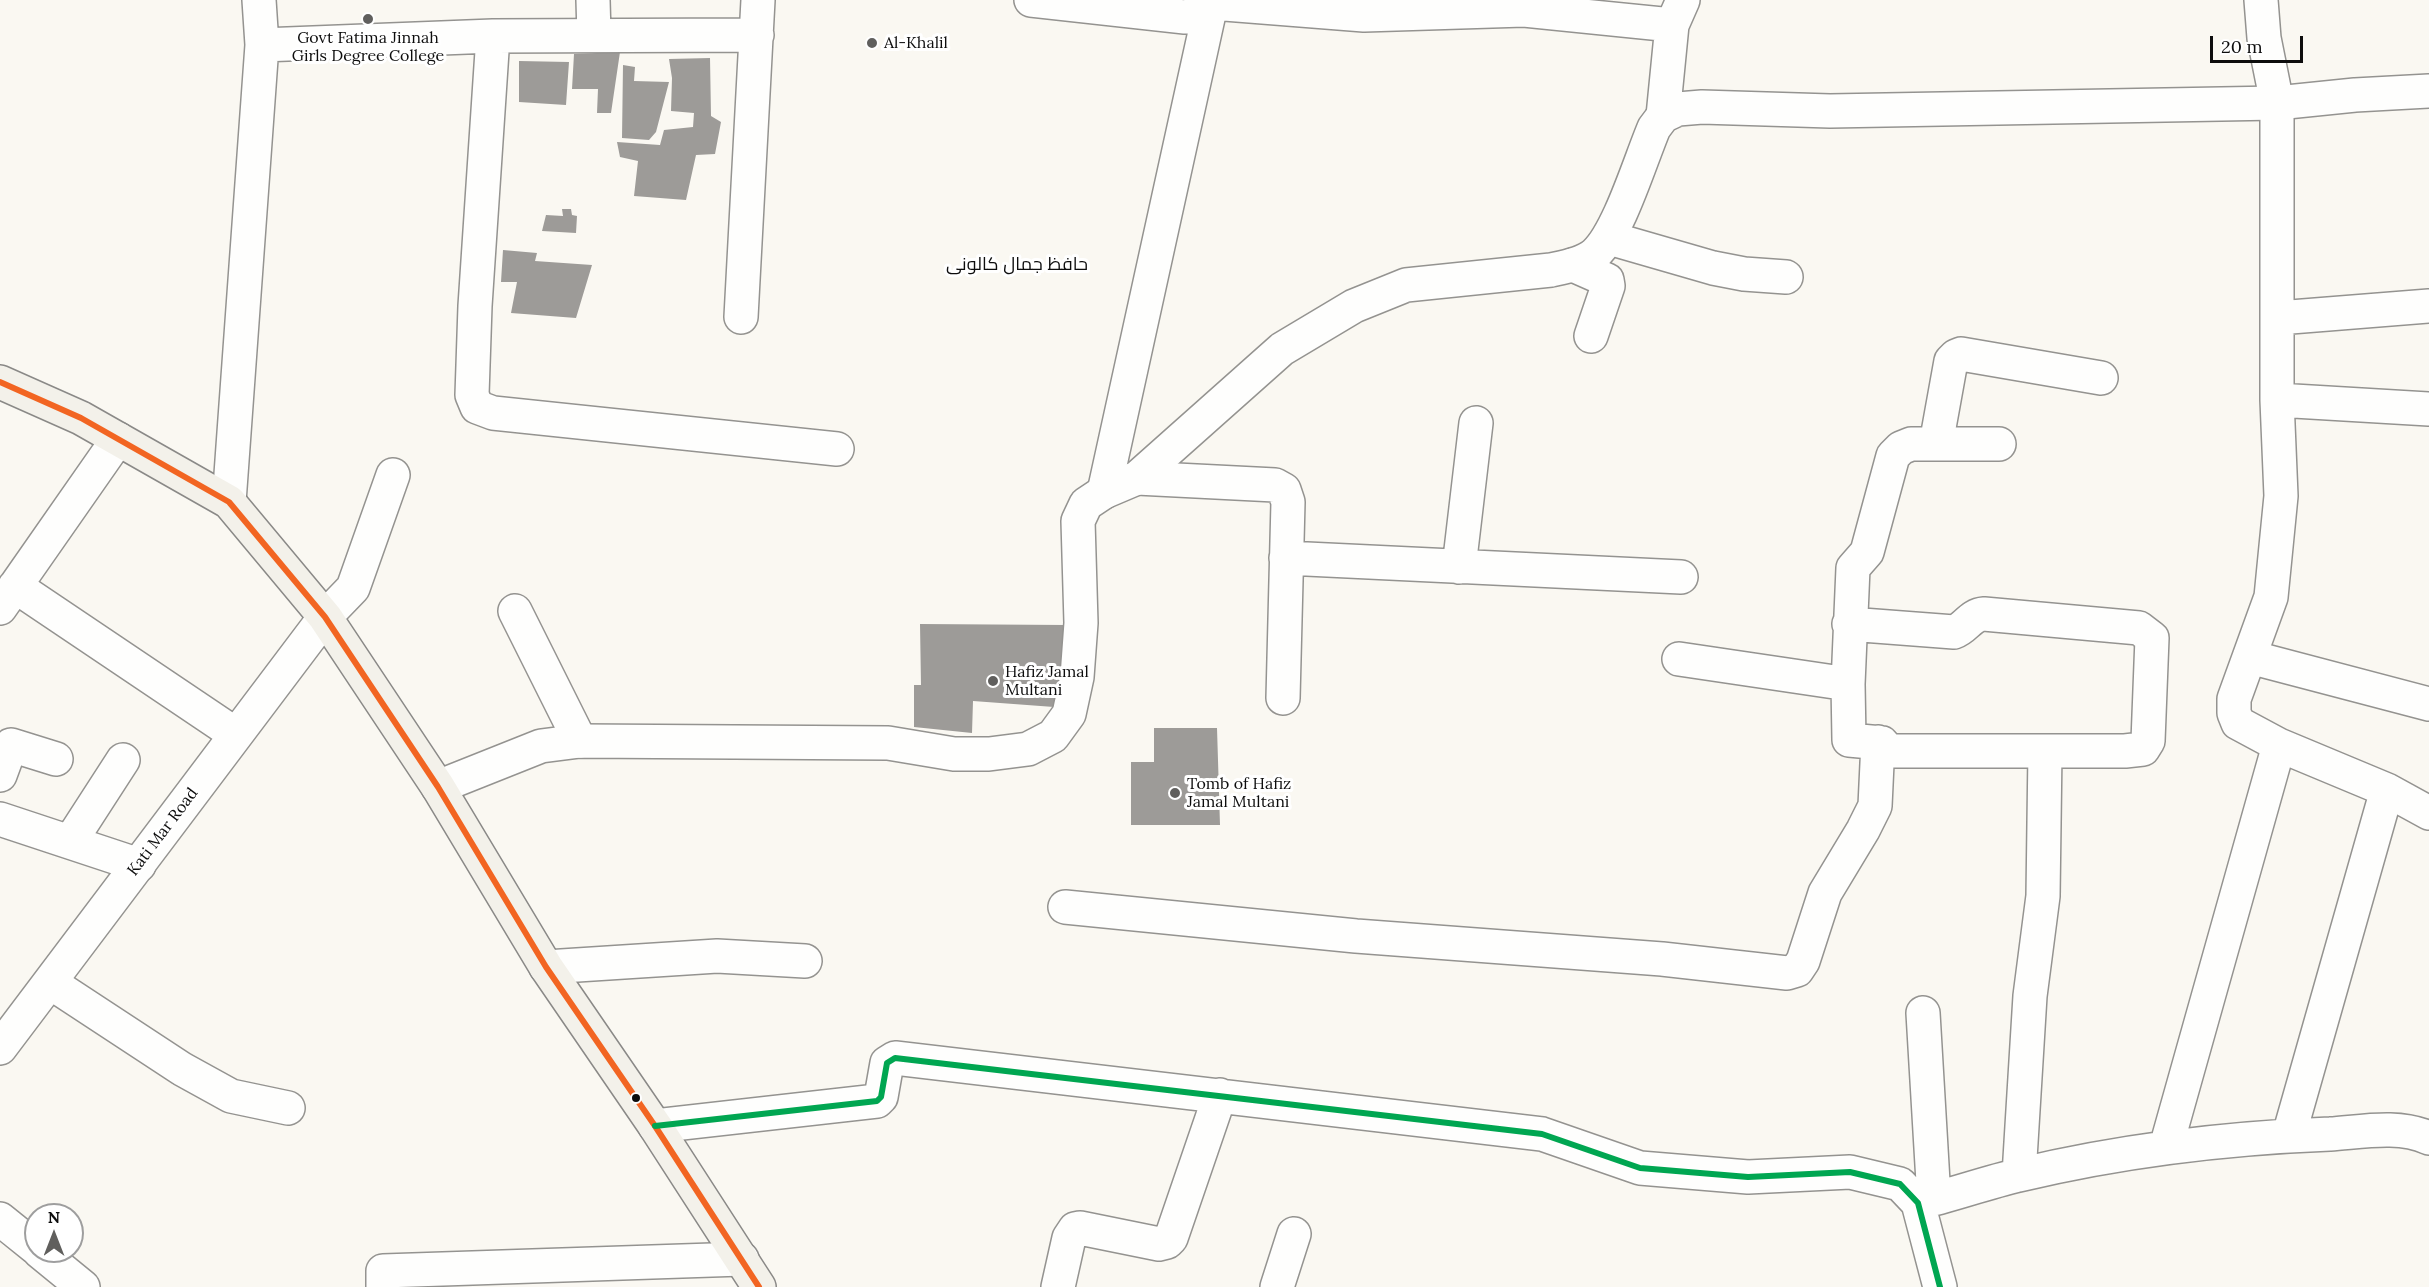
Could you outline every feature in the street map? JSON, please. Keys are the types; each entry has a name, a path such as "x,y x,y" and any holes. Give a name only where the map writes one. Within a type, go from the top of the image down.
{"main road":[{"path":"0,382 81,418 229,502 326,617 438,787 546,967 655,1126 759,1287"}],"street":[{"path":"229,502 262,45 259,0"},
{"path":"593,0 594,35"},
{"path":"741,317 758,0"},
{"path":"1031,0 1185,17 1200,14 1212,1"},
{"path":"2261,0 2264,38 2277,103 2277,400 2281,496 2271,597 2234,699 2234,713 2238,723 2279,745 2387,790 2429,813"},
{"path":"1212,1 1364,15 1524,10 1678,12 1663,116"},
{"path":"1104,492 1212,1"},
{"path":"262,45 492,36 757,35"},
{"path":"492,36 474,306 472,395 477,407 493,413 837,449"},
{"path":"438,787 541,746 580,741 888,743 954,754 989,754 1028,749 1053,736 1069,714 1077,677 1081,623 1078,521 1086,504 1104,492 1137,478 1282,349 1354,306 1406,285 1551,270 1572,265 1593,255 1609,238 1654,128 1663,116 1678,109 1702,107 1830,111 2277,103 2355,95 2429,91"},
{"path":"1609,238 1713,268 1744,274 1786,277"},
{"path":"1572,265 1607,280 1608,286 1590,336"},
{"path":"2278,318 2429,306"},
{"path":"1936,444 1951,361 1956,356 1961,354 2101,378"},
{"path":"2277,400 2429,409"},
{"path":"1459,567 1476,423"},
{"path":"118,439 8,597 236,734"},
{"path":"1849,624 1954,632 1972,618 1984,614 2139,628 2152,638 2148,741 2143,749 2125,752 1889,752 1882,743 1849,740 1849,624 1852,568 1867,552 1893,456 1901,448 1911,444 1999,444"},
{"name":"Kati Mar Road","path":"4,1033 51,983 236,734 326,617 353,588 393,475"},
{"path":"1137,478 1275,485 1284,490 1288,502 1284,698"},
{"path":"1286,558 1681,577"},
{"path":"515,611 580,741"},
{"path":"2250,657 2429,704"},
{"path":"1679,659 1848,684"},
{"path":"1065,907 1356,936 1662,959 1787,973 1797,970 1803,961 1825,893 1875,806 1878,742"},
{"path":"0,775 11,745 56,759"},
{"path":"2166,1147 2279,745"},
{"path":"2019,1175 2030,996 2043,896 2045,752"},
{"path":"70,842 123,760"},
{"path":"2289,1136 2387,790"},
{"path":"0,819 139,865"},
{"path":"546,967 717,956 805,961"},
{"path":"51,983 182,1069 231,1096 288,1107"},
{"path":"1923,1013 1926,1201 1940,1287"},
{"path":"655,1126 876,1101 881,1097 887,1064 894,1058 1542,1134 1641,1168 1748,1177 1850,1172 1900,1184 1926,1201 2019,1175 2166,1147 2289,1136 2386,1131 2406,1131 2429,1138"},
{"path":"1058,1287 1069,1238 1075,1229 1080,1228 1159,1244 1171,1238 1220,1095"},
{"path":"0,1219 24,1239"},
{"path":"1277,1287 1294,1234"},
{"path":"383,1287 383,1271 742,1259"},
{"path":"54,1263 83,1287"}],"building":[{"path":"620,52 611,113 597,113 598,89 572,89 574,54"},
{"path":"710,58 711,116 721,122 715,154 696,155 686,200 634,196 638,161 620,157 617,142 660,145 664,130 693,127 694,113 671,111 672,78 669,59"},
{"path":"519,61 569,62 566,105 519,102"},
{"path":"623,65 635,67 634,81 669,82 656,132 649,140 622,138"},
{"path":"562,209 571,209 572,215 577,216 576,233 542,231 546,215 563,216"},
{"path":"503,250 537,253 535,261 592,265 576,318 511,313 517,282 501,282"},
{"name":"Hafiz Jamal Multani","path":"920,624 1066,625 1067,678 1054,707 973,701 972,733 914,727 914,685 921,685"},
{"name":"Tomb of Hafiz Jamal Multani","path":"1154,728 1217,728 1220,825 1131,825 1131,762 1154,762"}],"transit line":[{"path":"0,382 81,418 229,502 325,617 438,787 546,967 655,1126 759,1287"},
{"path":"655,1126 877,1101 881,1097 887,1063 895,1058 1542,1134 1640,1168 1748,1177 1850,1172 1900,1184 1918,1203 1940,1287"}],"place":[{"name":"Govt Fatima Jinnah Girls Degree College","path":"368,19"},
{"name":"Al-Khalil","path":"872,43"},
{"name":"Hafiz Jamal Multani","path":"993,681"},
{"name":"Tomb of Hafiz Jamal Multani","path":"1175,793"}],"district":[{"name":"حافظ جمال کالونی","path":"1017,265"}]}
